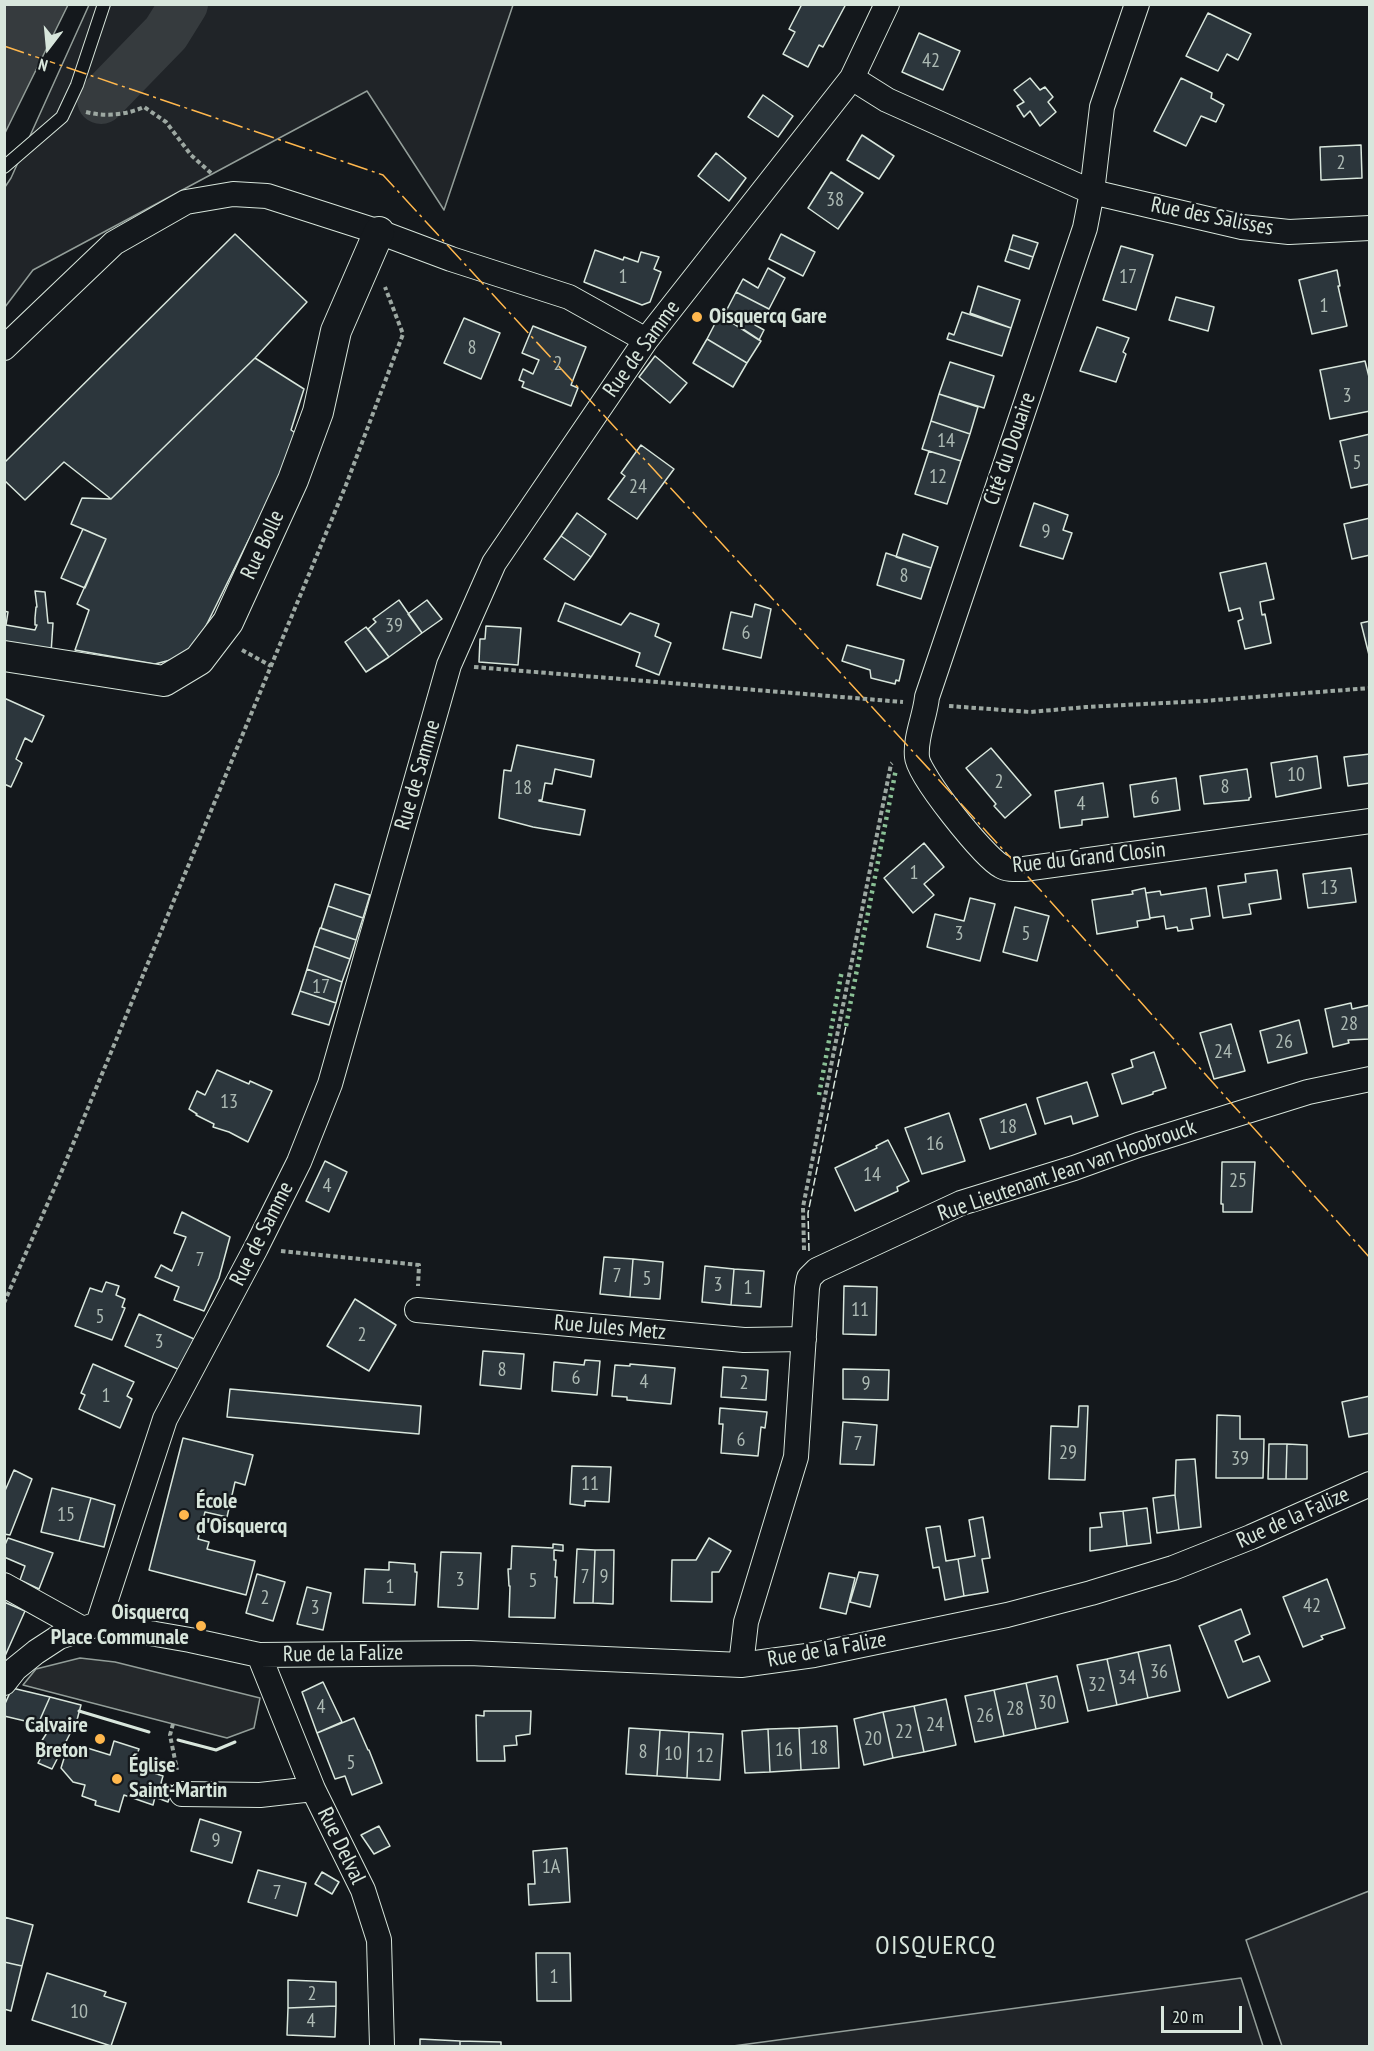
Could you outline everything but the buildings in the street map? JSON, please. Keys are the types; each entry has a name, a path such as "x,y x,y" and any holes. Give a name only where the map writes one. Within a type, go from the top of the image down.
{"street":[{"name":"Rue de Samme","path":"91,1627 165,1419 299,1162 330,1084 449,665 494,563 646,340 852,78 887,4"},
{"name":"Cité du Douaire","path":"926,704 1085,228 1092,192 1102,107 1137,4"},
{"path":"852,78 887,100 1092,192"},
{"name":"Rue des Salisses","path":"1092,192 1242,227 1289,232 1370,228"},
{"path":"4,348 114,243 186,202 233,194 267,196 375,241 451,259 569,297 646,340"},
{"name":"Rue Bolle","path":"4,656 165,681 199,660 228,622 293,480 318,412 336,331 375,241"},
{"path":"916,759 926,704"},
{"name":"Rue du Grand Closin","path":"916,759 931,786 988,856 1003,868 1024,869 1370,822"},
{"name":"Rue Lieutenant Jean van Hoobrouck","path":"809,1278 826,1265 960,1203 1285,1099 1370,1079"},
{"path":"741,1665 746,1622 796,1457 809,1278"},
{"name":"Rue Jules Metz","path":"417,1310 744,1340 804,1339"},
{"name":"Rue de la Falize","path":"91,1627 180,1638 260,1655 469,1653 741,1665 814,1655 1007,1615 1091,1593 1173,1568 1251,1537 1370,1484"},
{"path":"4,1585 91,1627"},
{"path":"4,1683 15,1669 59,1637 91,1627"},
{"name":"Rue Delval","path":"260,1655 313,1789 363,1890 379,1940 382,2046"},
{"path":"182,1794 260,1795 313,1789"}],"lane":[{"path":"4,167 62,117 77,85 104,4"}],"path":[{"path":"67,107 96,115 131,113 144,107 166,122 191,155 233,194"},
{"path":"4,1303 65,1162 337,506 402,334 375,241"},
{"path":"449,665 1030,712 1370,688"},
{"path":"809,1278 804,1260 803,1207 891,764 916,759"},
{"path":"256,1248 325,1257 419,1264 417,1310"},
{"path":"173,1724 170,1735 182,1794"}],"shaded area":[{"path":"4,5 68,5 5,133"},
{"path":"89,5 513,5 444,210 367,91 33,270 5,307 5,187"},
{"path":"80,1658 115,1662 260,1698 254,1728 227,1738 23,1685 36,1669"},
{"path":"1369,1891 1369,2046 1282,2046 1246,1940"},
{"path":"1241,1978 1263,2046 733,2046"}],"waterway":[{"path":"101,100 166,33 184,4"}],"hedge":[{"path":"846,1026 896,769"},
{"path":"819,1095 842,970"}],"fence":[{"path":"809,1251 808,1213 846,1026"}],"wall":[{"path":"79,1711 149,1732"},
{"path":"178,1740 216,1750 235,1742"}],"power":[{"path":"4,46 383,175 1042,892 1370,1258"}],"place":[{"name":"Oisquercq Gare","path":"697,317"},
{"name":"École d'Oisquercq","path":"184,1515"},
{"name":"Oisquercq Place Communale","path":"201,1626"},
{"name":"Calvaire Breton","path":"100,1739"},
{"name":"Église Saint-Martin","path":"117,1779"}],"district":[{"name":"OISQUERCQ","path":"936,1947"}]}
